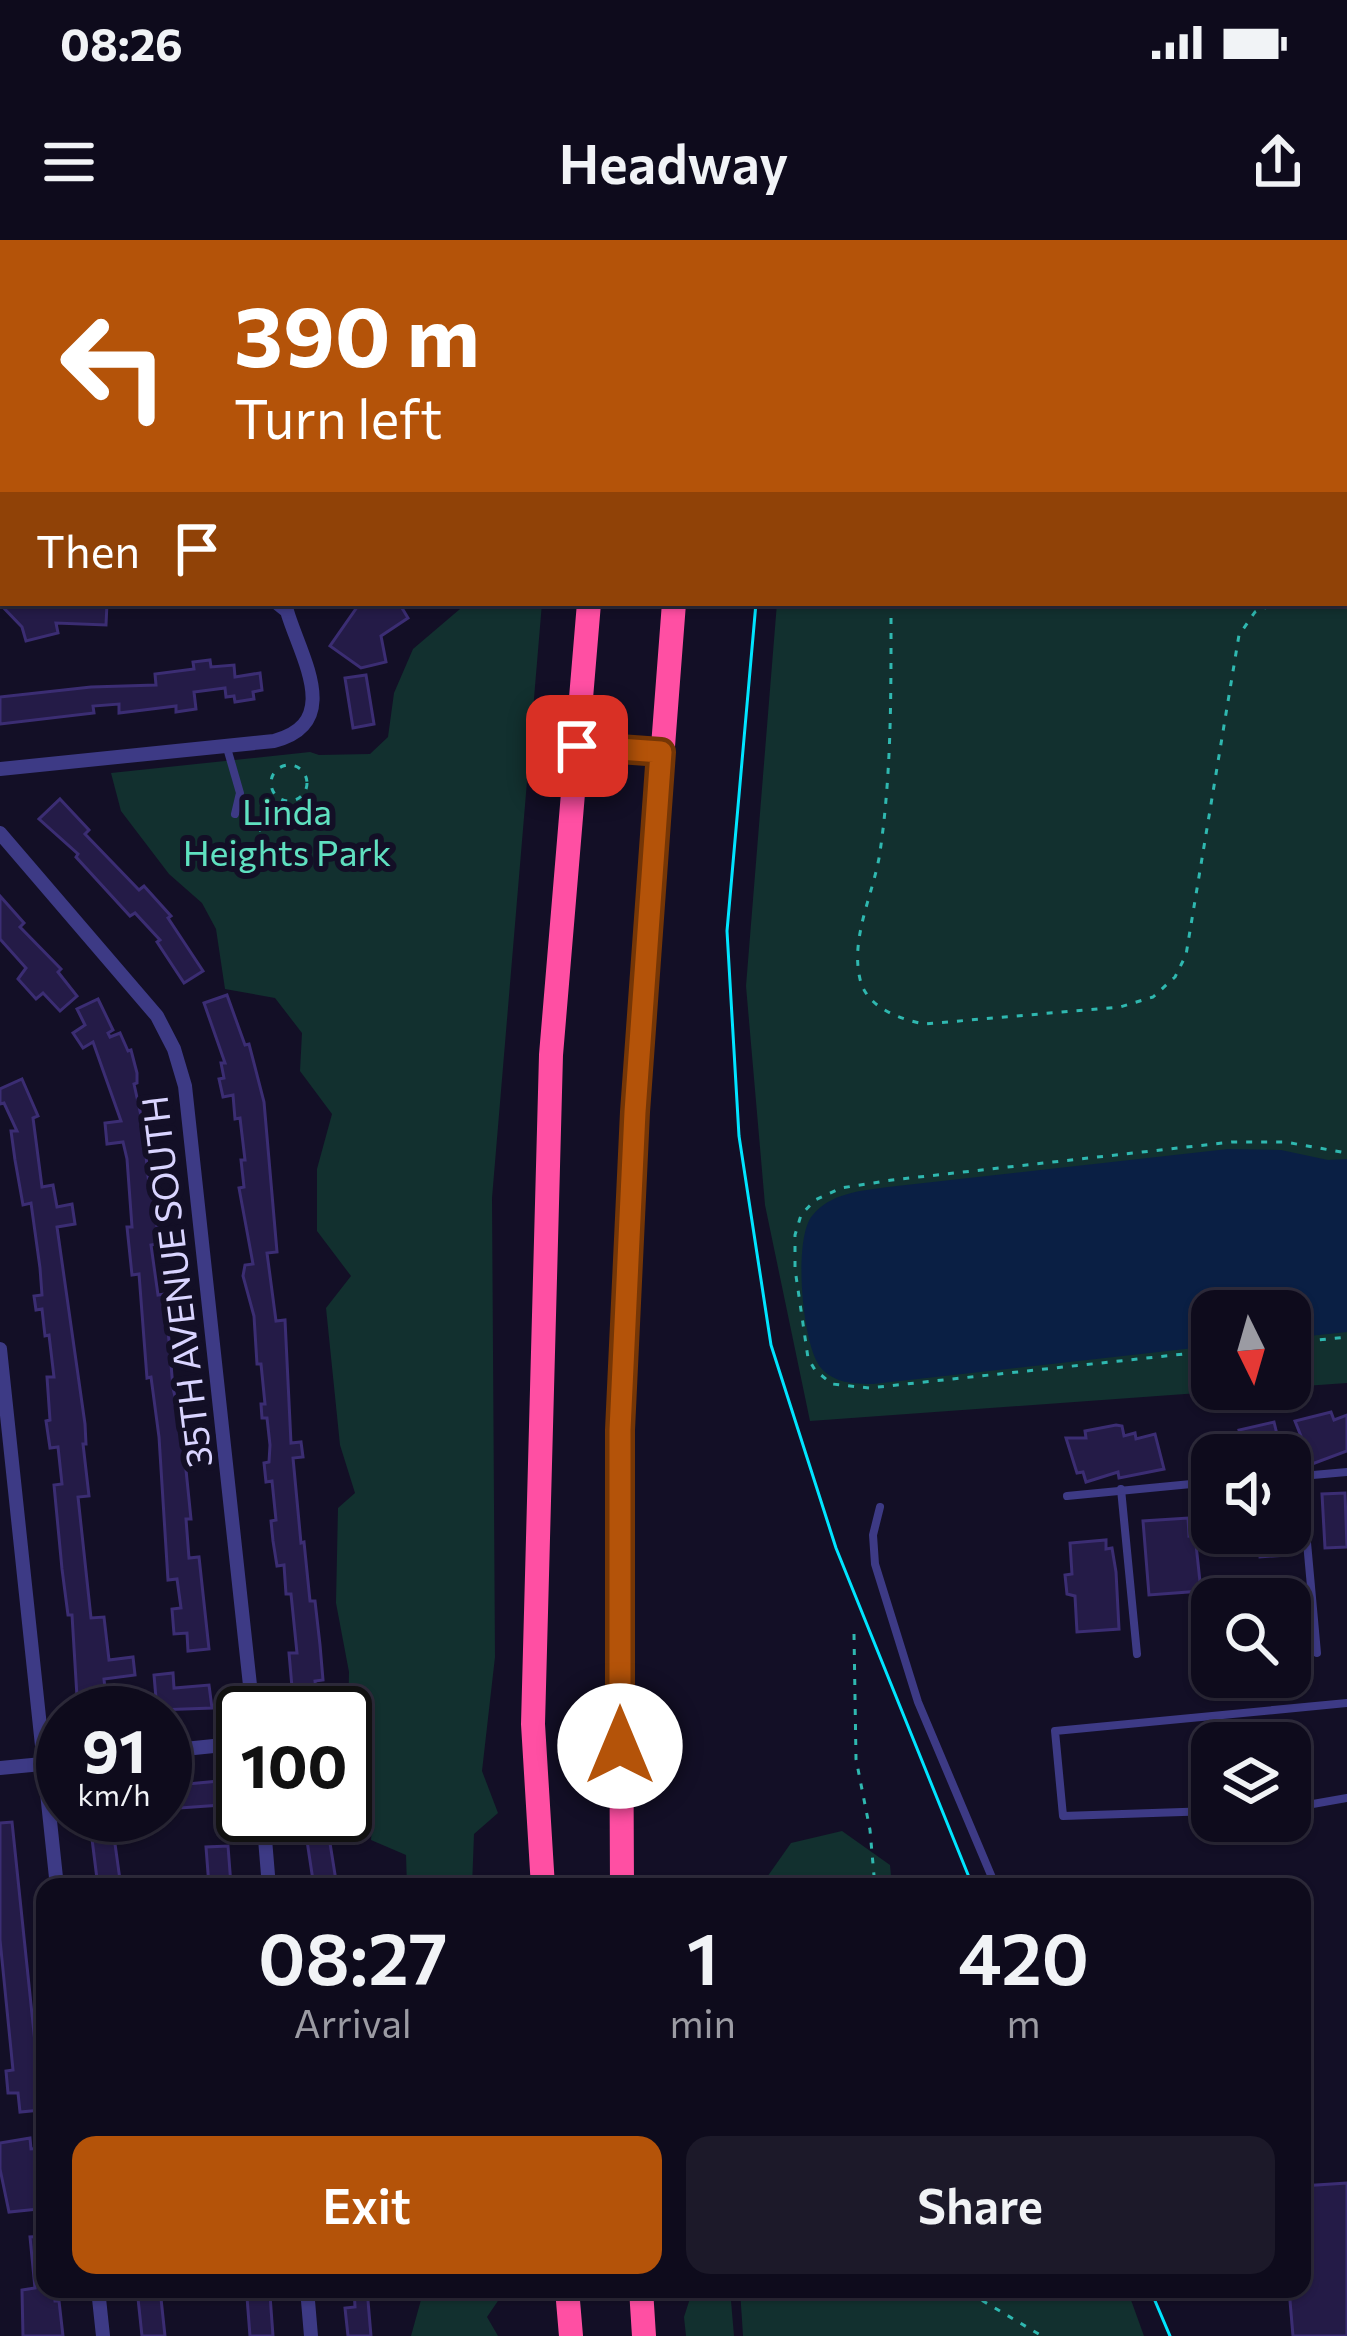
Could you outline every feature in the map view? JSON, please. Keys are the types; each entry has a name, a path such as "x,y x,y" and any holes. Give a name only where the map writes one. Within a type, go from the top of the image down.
{"highway":[{"path":"543,1878 533,1724 538,1403 551,1055 589,606"},
{"path":"622,1878 620,1430 635,1112 674,606"},
{"path":"568,2298 571,2336"},
{"path":"642,2298 644,2336"}],"street":[{"path":"0,770 284,739 307,724 313,690 287,606"},
{"name":"35TH AVENUE SOUTH","path":"0,833 146,1001 174,1049 185,1087 250,1686"},
{"path":"0,1349 37,1686"},
{"path":"0,1768 36,1764"},
{"path":"53,1842 56,1878"},
{"path":"265,1842 268,1878"},
{"path":"99,2298 103,2336"},
{"path":"308,2298 311,2336"}],"lane":[{"path":"226,746 240,793 240,813"},
{"path":"577,746 661,752"},
{"path":"1311,1475 1347,1472"},
{"path":"1066,1496 1191,1484"},
{"path":"1121,1489 1136,1654"},
{"path":"880,1507 873,1535 875,1564 918,1702 992,1878"},
{"path":"1305,1554 1317,1653"},
{"path":"1191,1812 1063,1816 1054,1731 1347,1703"},
{"path":"1311,1804 1347,1798"}],"path":[{"path":"891,606 891,723 880,852 858,957 860,984 895,1018 924,1024 1120,1007 1153,997 1175,977 1186,955 1239,635 1255,612 1269,606"},
{"path":"288,765 302,770 308,784 300,798 286,801 277,796 271,782 278,769 288,765"},
{"path":"240,813 261,831"},
{"path":"1191,1353 868,1388 832,1384 814,1370 806,1348 795,1269 798,1223 808,1207 826,1194 873,1183 1232,1142 1285,1142 1347,1153"},
{"path":"1311,1341 1347,1337"},
{"path":"854,1634 856,1759 874,1878"},
{"path":"980,2298 1042,2336"}],"green space":[{"name":"Linda Heights Park","path":"463,606 542,606 492,1198 495,1657 482,1771 498,1813 474,1834 472,1878 407,1878 406,1855 372,1840 372,1686 349,1686 336,1603 338,1508 355,1493 340,1445 326,1308 351,1276 317,1231 317,1169 332,1114 300,1071 302,1033 275,998 225,989 216,929 202,903 169,874 121,811 111,773 310,752 370,754 388,737 394,693 413,649"},
{"path":"777,606 1347,606 1347,1383 1311,1386 1311,1290 1191,1290 1191,1394 810,1421 765,1205 746,986"},
{"path":"842,1831 890,1865 891,1878 766,1878 791,1843"},
{"path":"422,2298 500,2298 487,2317 498,2336 411,2336"},
{"path":"690,2298 731,2298 734,2336 686,2336 684,2317"},
{"path":"741,2298 1130,2298 1144,2336 743,2336"}],"water":[{"path":"1228,1149 1347,1159 1347,1332 1311,1336 1311,1290 1191,1290 1191,1348 873,1384 832,1377 814,1356 805,1316 801,1268 806,1228 819,1208 837,1198 888,1187"}],"building":[{"path":"2,606 107,606 106,625 56,623 58,633 26,641 22,627"},
{"path":"358,606 401,606 408,618 381,636 386,662 361,668 330,646"},
{"path":"210,660 211,667 234,665 235,677 260,673 262,690 253,692 254,699 235,702 234,696 226,697 225,688 194,692 196,709 176,712 176,706 119,713 119,704 93,706 94,713 0,724 0,697 156,685 155,674 194,669 193,662"},
{"path":"366,675 374,724 353,728 345,678"},
{"path":"60,799 89,830 85,834 171,916 203,971 184,983 160,940 135,913 130,916 78,854 39,819"},
{"path":"0,896 24,923 20,927 61,969 58,972 77,996 60,1011 43,993 36,999 18,979 26,968 0,939"},
{"path":"227,995 245,1045 249,1044 264,1102 277,1252 267,1253 276,1321 285,1320 291,1443 301,1442 303,1457 293,1458 301,1543 320,1645 323,1680 315,1681 316,1686 292,1686 289,1653 297,1653 291,1594 286,1594 284,1565 277,1566 273,1541 271,1521 276,1520 272,1481 266,1482 264,1463 269,1462 270,1445 267,1418 262,1418 261,1364 257,1364 254,1316 243,1276 245,1265 253,1264 239,1188 244,1187 241,1160 245,1160 240,1118 235,1119 233,1095 223,1097 219,1079 224,1078 221,1063 225,1063 204,1003"},
{"path":"98,999 113,1030 110,1037 120,1033 137,1073 134,1084 150,1156 146,1156 149,1185 154,1184 157,1202 157,1244 151,1245 158,1295 165,1294 173,1388 179,1401 191,1519 186,1519 189,1558 199,1557 209,1649 188,1651 187,1633 174,1634 172,1609 181,1608 177,1579 168,1580 159,1437 151,1377 147,1378 139,1274 132,1275 127,1227 132,1227 127,1159 123,1142 107,1144 105,1123 121,1121 93,1042 83,1048 73,1033 85,1025 77,1009"},
{"path":"22,1079 38,1116 33,1118 42,1187 53,1185 57,1207 72,1204 75,1224 57,1227 85,1424 89,1496 78,1497 91,1618 104,1617 109,1660 133,1657 135,1675 104,1679 105,1686 76,1686 54,1485 62,1484 58,1447 50,1448 46,1421 50,1420 47,1377 54,1377 49,1335 45,1336 42,1309 36,1310 34,1296 42,1295 40,1268 31,1203 23,1205 15,1160 11,1131 17,1131 4,1103 0,1104 0,1089"},
{"path":"1331,1412 1334,1420 1347,1415 1347,1451 1312,1464 1311,1434 1300,1434 1295,1421"},
{"path":"1274,1422 1277,1434 1240,1434 1239,1430"},
{"path":"1122,1426 1124,1436 1135,1433 1136,1439 1155,1434 1164,1469 1119,1478 1118,1472 1086,1482 1083,1472 1077,1473 1066,1438 1086,1438 1085,1431"},
{"path":"1345,1493 1347,1547 1325,1548 1322,1494"},
{"path":"1188,1518 1191,1554 1197,1554 1200,1578 1191,1578 1191,1592 1149,1595 1143,1521"},
{"path":"1106,1540 1116,1572 1119,1629 1077,1632 1075,1596 1067,1594 1065,1575 1072,1574 1070,1543"},
{"path":"173,1673 174,1686 155,1686 154,1675"},
{"path":"209,1685 212,1708 192,1709 192,1686"},
{"path":"216,1781 216,1805 192,1807 192,1784"},
{"path":"12,1822 36,2052 36,2111 20,2112 18,2093 8,2093 6,2071 13,2070 0,1940 0,1823"},
{"path":"92,1842 115,1842 120,1878 97,1878"},
{"path":"307,1842 330,1842 336,1878 313,1878"},
{"path":"228,1846 230,1878 208,1878 206,1847"},
{"path":"30,2138 31,2149 36,2149 36,2209 9,2212 0,2143"},
{"path":"1347,2183 1347,2336 1293,2336 1290,2298 1311,2298 1311,2185"},
{"path":"30,2237 36,2237 36,2298 59,2301 63,2336 23,2336 22,2290 35,2288"},
{"path":"138,2298 161,2298 165,2336 142,2336"},
{"path":"247,2298 270,2298 273,2336 250,2336"},
{"path":"354,2298 368,2298 371,2336 348,2336 345,2308 355,2307"}],"tram line":[{"path":"756,606 727,931 739,1136 771,1345 836,1548 969,1878"},
{"path":"1154,2298 1170,2336"}],"route":[{"path":"577,746 661,752 635,1112 620,1430 620,1746"}]}
